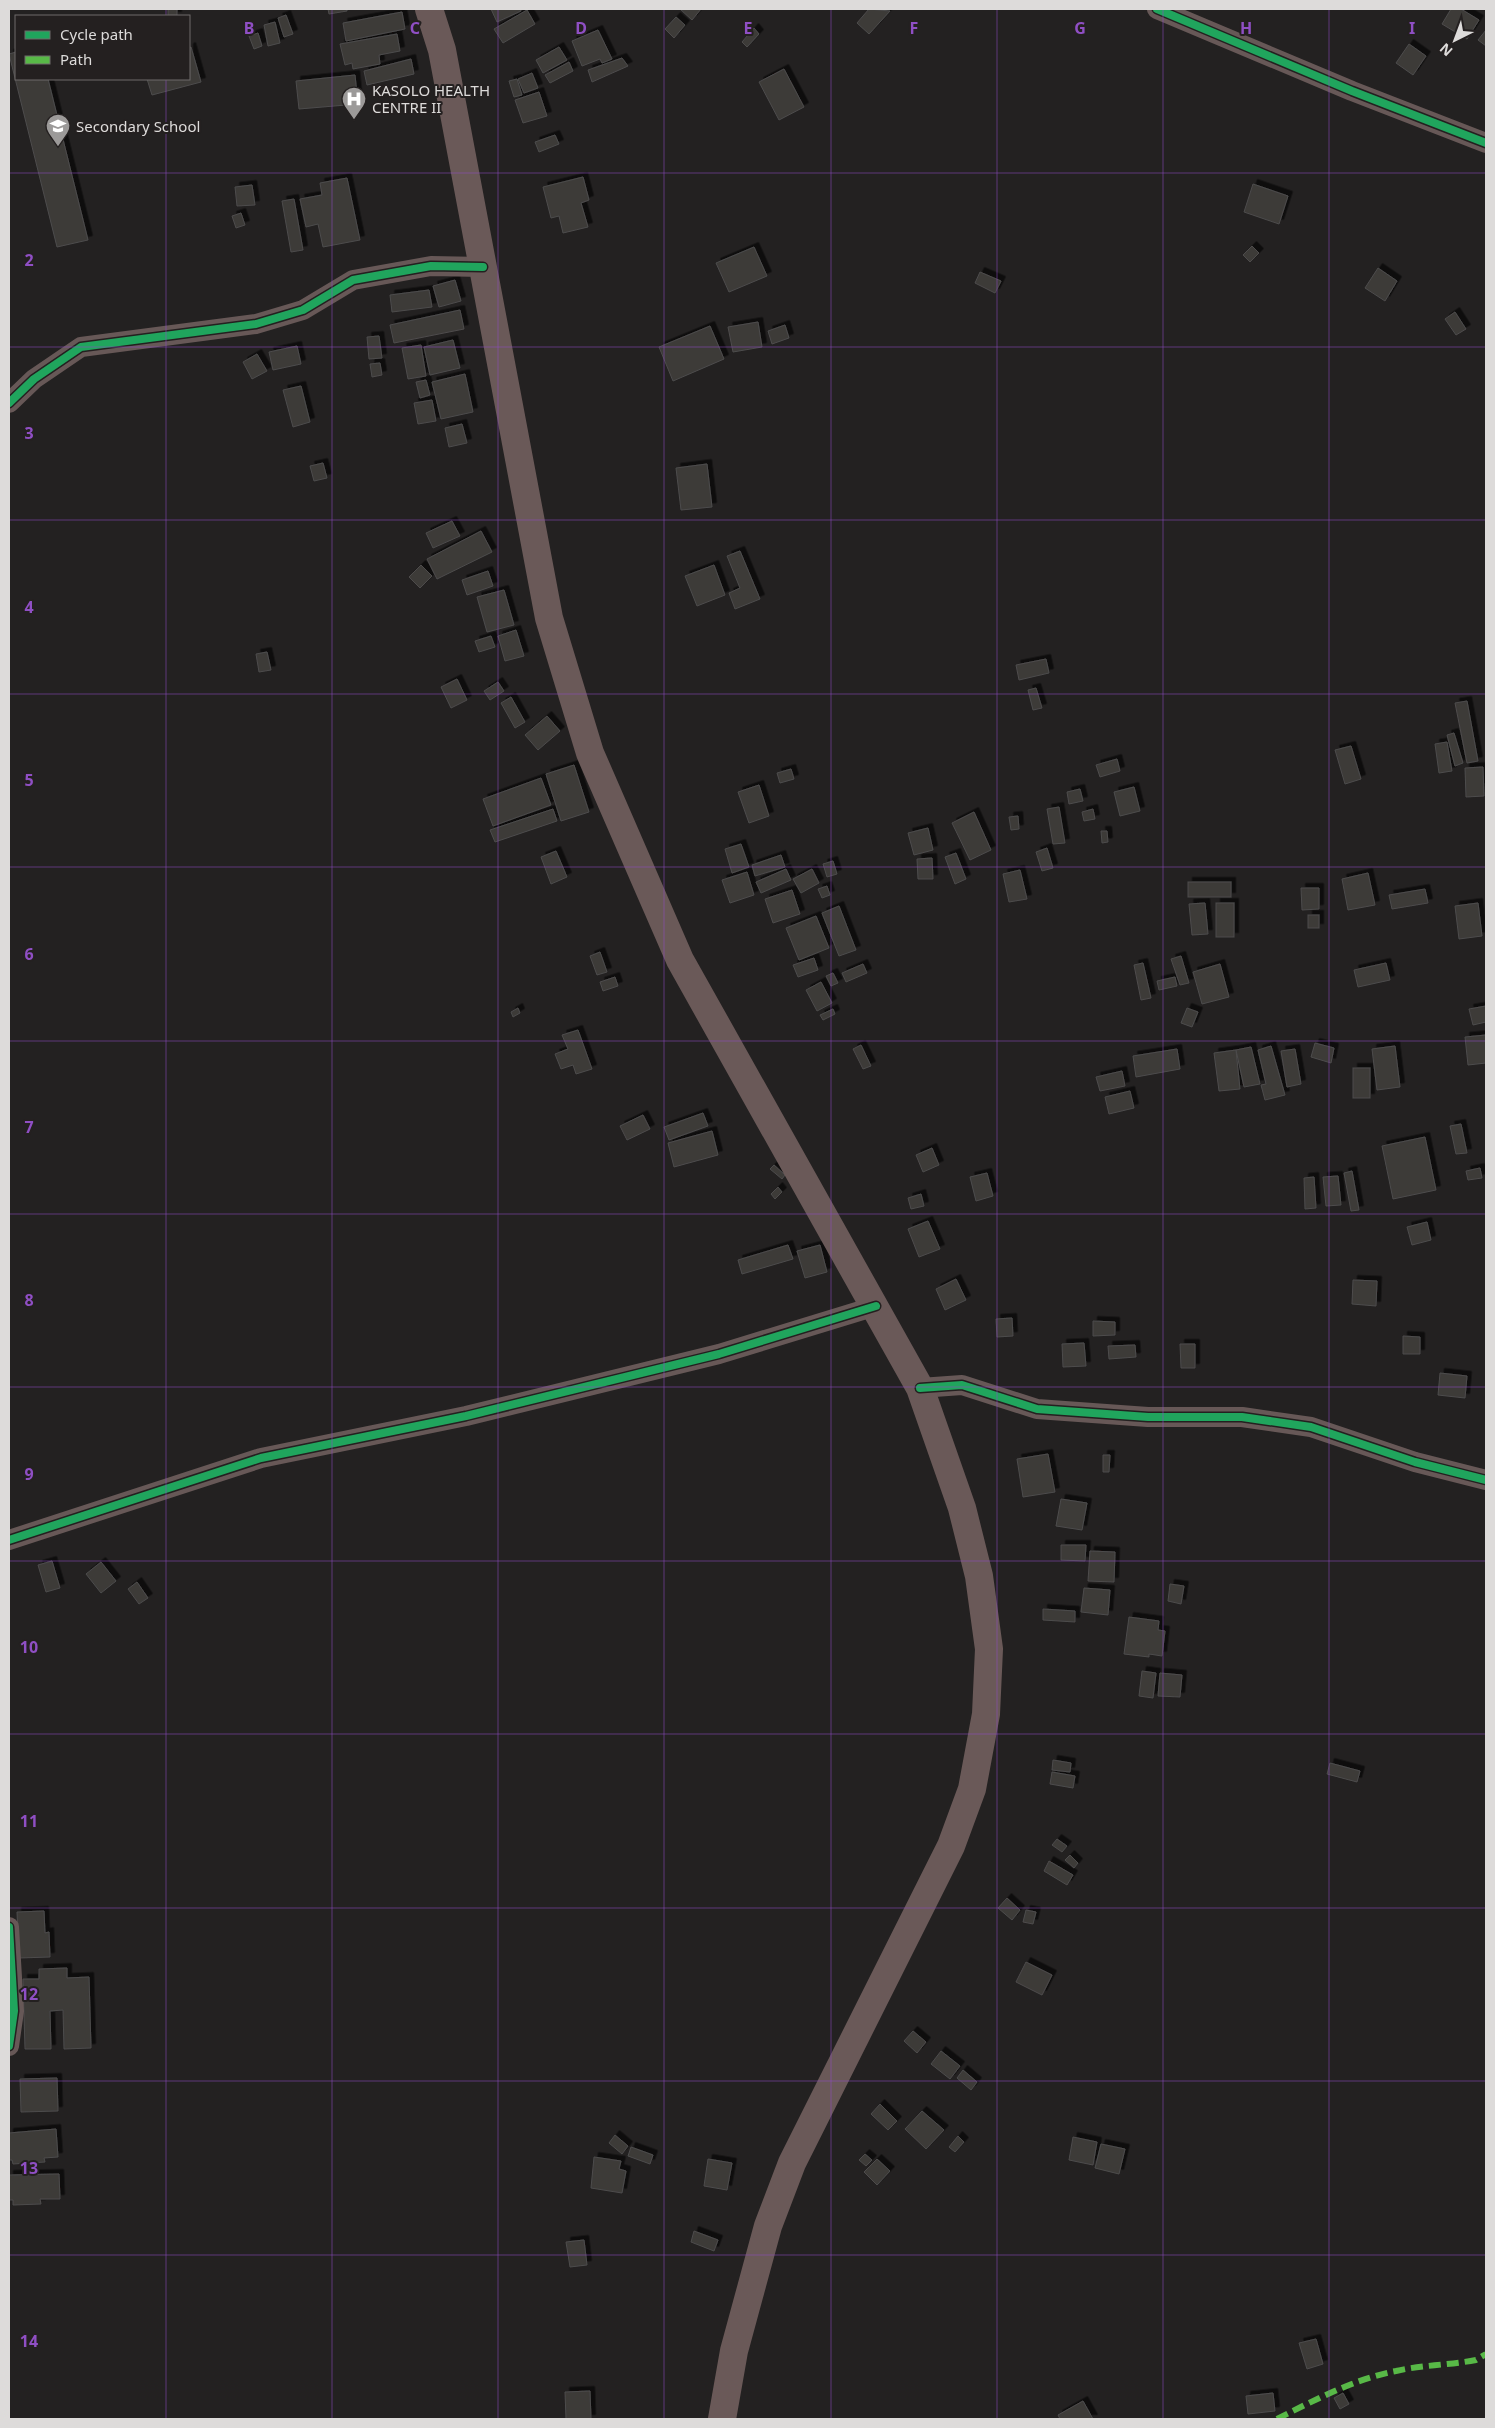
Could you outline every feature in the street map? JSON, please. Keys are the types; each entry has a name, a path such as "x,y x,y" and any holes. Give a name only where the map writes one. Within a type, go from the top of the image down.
{"main road":[{"path":"429,9 442,50 549,618 590,753 680,960 876,1306 920,1388 962,1508 979,1576 989,1649 986,1714 972,1789 951,1846 792,2163 768,2226 734,2351 722,2419"}],"street":[{"path":"1156,9 1352,91 1486,143"},
{"path":"9,403 34,379 81,347 256,324 303,310 353,280 432,266 483,267"},
{"path":"9,1540 261,1458 466,1416 701,1359 876,1306"},
{"path":"920,1388 962,1385 1037,1409 1148,1417 1242,1416 1311,1427 1415,1462 1486,1480"},
{"path":"9,1928 14,2011 9,2046"}],"building":[{"path":"168,9 177,9 177,15 168,15"},
{"path":"328,9 347,9 347,11 329,14"},
{"path":"491,9 520,9 521,11 497,22"},
{"path":"680,9 701,9 692,20"},
{"path":"869,9 890,11 869,34 857,23"},
{"path":"1451,9 1461,9 1479,20 1467,39 1442,24"},
{"path":"527,10 535,24 503,43 494,29"},
{"path":"402,12 405,29 346,41 343,23"},
{"path":"286,15 293,34 284,37 278,18"},
{"path":"676,17 685,25 674,38 665,29"},
{"path":"275,22 280,43 268,46 264,25"},
{"path":"754,28 759,34 747,47 742,42"},
{"path":"598,30 612,59 602,63 600,59 582,66 572,41"},
{"path":"1486,30 1486,46 1478,40"},
{"path":"258,33 262,46 254,49 249,36"},
{"path":"397,34 400,51 379,55 380,64 353,69 352,63 345,65 340,44"},
{"path":"1409,44 1426,56 1413,75 1396,63"},
{"path":"559,47 567,60 543,73 536,60"},
{"path":"190,48 201,82 152,95 147,80 190,80"},
{"path":"15,52 15,78 9,54"},
{"path":"622,58 628,66 592,82 588,70"},
{"path":"411,59 414,74 367,85 364,71"},
{"path":"569,62 573,71 550,83 545,75"},
{"path":"784,69 804,107 779,120 759,82"},
{"path":"532,73 538,88 524,93 518,79"},
{"path":"355,75 358,104 299,109 296,81"},
{"path":"517,79 522,95 514,97 509,81"},
{"path":"15,80 48,80 88,240 57,247"},
{"path":"539,92 547,116 523,123 515,100"},
{"path":"555,135 559,144 539,152 535,142"},
{"path":"583,177 589,200 581,203 588,227 563,233 559,216 551,218 543,187"},
{"path":"347,178 360,240 323,247 318,224 306,227 300,199 322,195 320,183"},
{"path":"1253,184 1288,196 1279,224 1244,212"},
{"path":"252,185 255,205 237,206 235,187"},
{"path":"294,199 303,250 291,252 282,201"},
{"path":"241,213 245,225 236,228 232,216"},
{"path":"1252,246 1259,253 1250,262 1243,255"},
{"path":"754,247 767,276 729,292 716,263"},
{"path":"1378,268 1397,281 1385,301 1365,288"},
{"path":"980,272 1001,281 995,293 975,283"},
{"path":"455,280 461,301 439,307 433,286"},
{"path":"429,290 432,307 392,312 390,295"},
{"path":"460,310 464,329 394,343 390,325"},
{"path":"1455,312 1466,329 1456,335 1445,319"},
{"path":"758,322 762,347 733,352 728,327"},
{"path":"785,325 789,338 772,344 768,331"},
{"path":"710,326 724,359 673,381 659,347"},
{"path":"379,336 382,358 369,359 367,337"},
{"path":"453,340 460,368 430,375 424,347"},
{"path":"421,345 426,376 408,379 402,348"},
{"path":"297,346 301,364 273,370 269,352"},
{"path":"257,354 267,371 252,379 243,362"},
{"path":"380,363 382,375 372,377 370,364"},
{"path":"465,374 473,412 441,419 432,382"},
{"path":"426,380 430,395 420,398 416,382"},
{"path":"301,386 310,422 293,427 283,390"},
{"path":"432,400 436,421 418,424 414,403"},
{"path":"462,424 467,443 449,447 445,428"},
{"path":"323,463 327,478 314,481 310,466"},
{"path":"707,464 712,507 681,510 676,468"},
{"path":"452,521 460,536 433,548 426,533"},
{"path":"481,531 492,552 437,579 427,559"},
{"path":"740,551 760,599 735,609 729,593 740,588 727,556"},
{"path":"421,565 432,576 420,588 409,577"},
{"path":"714,565 725,595 697,606 685,576"},
{"path":"488,571 493,586 467,595 462,580"},
{"path":"504,590 514,625 487,632 477,597"},
{"path":"516,630 524,656 505,661 498,636"},
{"path":"491,636 495,647 479,652 475,641"},
{"path":"267,652 271,670 259,672 256,654"},
{"path":"1046,659 1049,673 1019,680 1016,665"},
{"path":"457,679 467,700 451,708 441,687"},
{"path":"498,682 504,691 490,700 484,691"},
{"path":"1036,688 1042,708 1033,710 1028,690"},
{"path":"511,697 525,722 515,728 501,703"},
{"path":"1467,701 1478,761 1467,763 1455,703"},
{"path":"547,716 560,731 538,750 525,735"},
{"path":"1454,733 1463,763 1455,766 1447,735"},
{"path":"1447,742 1452,771 1439,773 1435,744"},
{"path":"1351,746 1361,779 1345,784 1335,750"},
{"path":"1117,759 1120,771 1100,777 1096,765"},
{"path":"574,765 589,812 561,821 546,774"},
{"path":"1483,767 1484,796 1466,797 1465,768"},
{"path":"791,769 794,779 780,783 777,773"},
{"path":"541,778 551,805 493,826 483,799"},
{"path":"759,785 769,816 749,823 738,792"},
{"path":"1134,787 1140,811 1120,816 1114,792"},
{"path":"1080,789 1083,801 1069,804 1067,792"},
{"path":"1059,807 1065,843 1053,844 1047,809"},
{"path":"553,809 557,821 495,842 490,830"},
{"path":"1093,809 1095,819 1084,821 1082,812"},
{"path":"974,812 991,850 970,860 952,823"},
{"path":"1018,816 1019,829 1011,830 1009,817"},
{"path":"928,828 933,850 914,855 908,833"},
{"path":"1101,831 1107,831 1108,842 1102,843"},
{"path":"741,844 749,867 732,873 725,849"},
{"path":"1047,848 1053,868 1042,871 1036,852"},
{"path":"556,851 567,877 551,884 541,857"},
{"path":"956,853 966,879 955,884 945,857"},
{"path":"781,855 785,867 755,876 752,865"},
{"path":"932,858 933,879 918,879 917,859"},
{"path":"833,861 837,874 827,877 823,864"},
{"path":"786,869 791,880 761,893 756,882"},
{"path":"812,869 819,883 801,893 793,879"},
{"path":"1020,870 1027,899 1009,902 1003,874"},
{"path":"747,872 754,895 730,903 722,880"},
{"path":"1368,873 1375,905 1348,910 1342,879"},
{"path":"1188,882 1231,882 1231,897 1188,897"},
{"path":"827,886 830,895 822,898 818,889"},
{"path":"1301,888 1319,888 1319,909 1302,910"},
{"path":"1425,889 1428,903 1392,909 1389,895"},
{"path":"792,890 800,914 773,923 765,899"},
{"path":"1205,903 1208,934 1192,935 1189,904"},
{"path":"1216,903 1234,903 1234,937 1216,937"},
{"path":"1478,903 1482,936 1459,939 1455,906"},
{"path":"839,906 856,950 839,956 822,913"},
{"path":"1308,915 1319,915 1319,928 1308,928"},
{"path":"816,916 829,948 799,960 786,928"},
{"path":"600,952 607,972 597,975 590,956"},
{"path":"1181,956 1189,983 1180,985 1171,959"},
{"path":"814,958 818,970 798,977 793,965"},
{"path":"1143,963 1151,998 1141,1000 1134,965"},
{"path":"1386,963 1390,980 1358,987 1354,970"},
{"path":"863,964 867,973 846,982 842,973"},
{"path":"1220,964 1229,997 1202,1004 1193,972"},
{"path":"833,973 838,983 831,986 826,976"},
{"path":"615,977 618,986 603,991 600,982"},
{"path":"1175,977 1177,986 1159,990 1157,981"},
{"path":"821,982 832,1003 817,1011 806,990"},
{"path":"1486,1006 1486,1022 1473,1025 1469,1009"},
{"path":"518,1008 520,1013 513,1017 511,1012"},
{"path":"1187,1008 1198,1012 1192,1027 1181,1023"},
{"path":"833,1009 835,1014 823,1020 820,1015"},
{"path":"578,1030 592,1069 576,1074 573,1065 561,1069 555,1054 568,1049 562,1035"},
{"path":"1486,1035 1486,1063 1468,1065 1465,1037"},
{"path":"1315,1043 1334,1048 1331,1063 1311,1057"},
{"path":"861,1045 871,1066 863,1069 853,1049"},
{"path":"1271,1046 1285,1095 1265,1100 1261,1085 1266,1084 1258,1050"},
{"path":"1395,1046 1400,1087 1377,1090 1372,1049"},
{"path":"1251,1047 1260,1084 1244,1087 1236,1050"},
{"path":"1177,1049 1180,1069 1136,1077 1133,1056"},
{"path":"1295,1049 1301,1084 1287,1087 1281,1051"},
{"path":"1236,1050 1240,1089 1219,1091 1214,1053"},
{"path":"1353,1068 1370,1068 1370,1098 1353,1098"},
{"path":"1122,1071 1125,1086 1100,1091 1096,1077"},
{"path":"1130,1091 1134,1108 1109,1114 1105,1097"},
{"path":"703,1113 708,1126 669,1140 664,1127"},
{"path":"643,1115 650,1129 627,1140 620,1126"},
{"path":"1461,1124 1467,1153 1456,1154 1450,1126"},
{"path":"712,1131 718,1155 674,1167 668,1143"},
{"path":"1425,1137 1436,1190 1393,1199 1382,1146"},
{"path":"932,1148 939,1165 923,1172 916,1155"},
{"path":"774,1165 785,1175 782,1179 770,1169"},
{"path":"1480,1168 1482,1178 1468,1180 1466,1171"},
{"path":"1352,1171 1359,1210 1351,1211 1344,1173"},
{"path":"987,1173 993,1196 976,1201 970,1177"},
{"path":"1338,1176 1341,1205 1326,1206 1323,1177"},
{"path":"1314,1177 1316,1208 1305,1209 1304,1178"},
{"path":"778,1187 782,1192 775,1199 771,1194"},
{"path":"921,1194 924,1206 911,1209 908,1198"},
{"path":"928,1221 940,1249 919,1257 908,1229"},
{"path":"1427,1222 1431,1240 1412,1245 1407,1227"},
{"path":"788,1245 793,1259 742,1274 738,1260"},
{"path":"820,1245 827,1272 805,1278 797,1251"},
{"path":"956,1279 966,1300 945,1310 936,1289"},
{"path":"1353,1280 1377,1281 1376,1306 1352,1304"},
{"path":"1012,1318 1013,1336 997,1337 996,1319"},
{"path":"1093,1321 1115,1322 1115,1335 1093,1336"},
{"path":"1403,1336 1420,1337 1420,1354 1403,1354"},
{"path":"1084,1343 1086,1366 1063,1367 1062,1344"},
{"path":"1180,1344 1195,1344 1195,1368 1181,1368"},
{"path":"1135,1345 1136,1357 1109,1359 1108,1346"},
{"path":"1440,1373 1467,1376 1465,1398 1438,1395"},
{"path":"1048,1454 1055,1492 1023,1497 1017,1459"},
{"path":"1103,1455 1110,1455 1109,1472 1103,1472"},
{"path":"1061,1499 1087,1503 1082,1530 1056,1526"},
{"path":"1061,1545 1086,1545 1085,1561 1061,1560"},
{"path":"1090,1551 1115,1552 1114,1582 1088,1581"},
{"path":"52,1561 60,1588 46,1592 38,1565"},
{"path":"101,1562 116,1581 101,1593 86,1574"},
{"path":"137,1582 148,1598 139,1604 128,1589"},
{"path":"1170,1584 1184,1586 1181,1604 1168,1601"},
{"path":"1084,1588 1110,1590 1108,1615 1081,1612"},
{"path":"1043,1609 1075,1611 1075,1622 1043,1620"},
{"path":"1129,1617 1159,1621 1158,1630 1165,1631 1162,1656 1149,1654 1149,1657 1124,1654"},
{"path":"1142,1671 1156,1673 1153,1698 1139,1696"},
{"path":"1160,1673 1182,1675 1180,1697 1158,1696"},
{"path":"1053,1760 1071,1763 1070,1772 1052,1770"},
{"path":"1330,1763 1360,1771 1357,1782 1327,1774"},
{"path":"1052,1772 1075,1776 1073,1788 1050,1784"},
{"path":"1057,1839 1067,1846 1062,1852 1052,1845"},
{"path":"1070,1855 1078,1863 1074,1868 1065,1860"},
{"path":"1049,1861 1073,1875 1067,1885 1044,1871"},
{"path":"1007,1898 1020,1910 1012,1920 998,1908"},
{"path":"1026,1910 1036,1912 1033,1924 1023,1922"},
{"path":"44,1911 45,1933 49,1932 50,1957 19,1958 17,1912"},
{"path":"1026,1962 1052,1975 1042,1995 1016,1982"},
{"path":"67,1968 67,1978 89,1977 91,2048 64,2049 63,2010 50,2011 51,2049 25,2049 23,1979 39,1979 39,1969"},
{"path":"913,2031 926,2042 917,2053 904,2041"},
{"path":"941,2051 960,2066 950,2079 931,2064"},
{"path":"963,2070 977,2082 971,2090 957,2078"},
{"path":"57,2078 58,2111 21,2112 20,2079"},
{"path":"880,2104 897,2121 888,2130 871,2114"},
{"path":"922,2111 944,2130 926,2149 905,2129"},
{"path":"56,2129 58,2157 44,2158 45,2162 13,2164 12,2160 9,2160 9,2133"},
{"path":"615,2135 628,2146 622,2154 609,2143"},
{"path":"958,2136 964,2142 955,2152 949,2147"},
{"path":"1073,2137 1097,2142 1093,2165 1069,2160"},
{"path":"1101,2144 1125,2149 1119,2174 1095,2168"},
{"path":"631,2147 653,2155 650,2164 628,2156"},
{"path":"865,2154 872,2160 866,2166 859,2160"},
{"path":"594,2157 621,2161 619,2169 626,2171 622,2193 591,2188"},
{"path":"708,2159 732,2163 727,2190 704,2186"},
{"path":"877,2159 890,2171 877,2185 864,2172"},
{"path":"59,2174 60,2199 40,2199 41,2204 13,2205 13,2200 9,2200 9,2175"},
{"path":"694,2231 718,2240 714,2251 691,2242"},
{"path":"584,2240 587,2265 570,2267 566,2242"},
{"path":"1316,2339 1323,2364 1307,2369 1299,2343"},
{"path":"590,2391 591,2419 566,2419 565,2392"},
{"path":"1273,2393 1275,2411 1248,2414 1246,2396"},
{"path":"1343,2393 1349,2404 1340,2409 1334,2398"},
{"path":"1083,2401 1093,2419 1060,2419 1058,2415"}],"marked path":[{"path":"1277,2419 1365,2379 1406,2369 1476,2360 1486,2354"}],"cycle path":[{"path":"1157,9 1352,91 1486,143"},
{"path":"9,403 34,379 81,347 256,324 303,310 353,280 431,266 483,267"},
{"path":"9,1540 261,1458 466,1416 719,1354 876,1306"},
{"path":"920,1388 962,1385 1037,1409 1148,1417 1242,1417 1311,1427 1415,1462 1486,1480"},
{"path":"9,1927 14,2011 9,2046"}],"place":[{"name":"KASOLO HEALTH CENTRE II","path":"354,120"},
{"name":"Secondary School","path":"58,147"}]}
